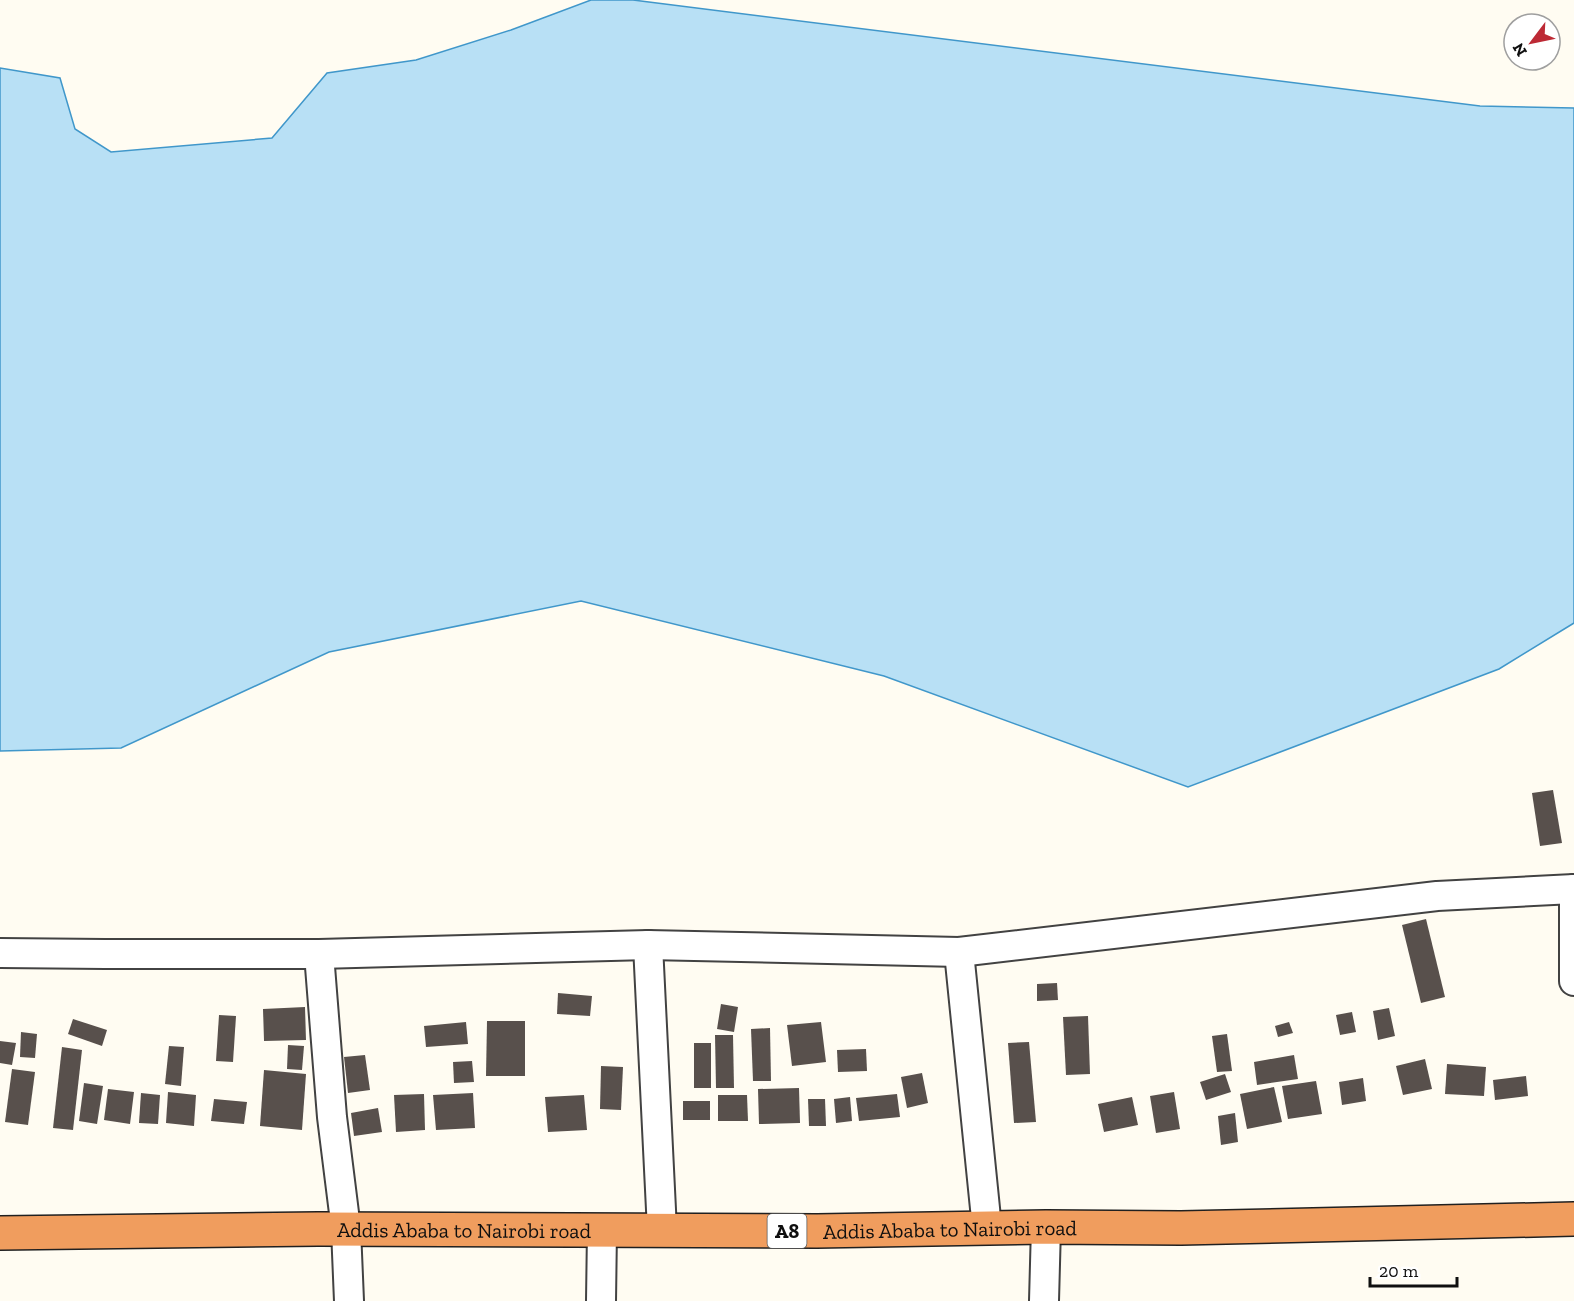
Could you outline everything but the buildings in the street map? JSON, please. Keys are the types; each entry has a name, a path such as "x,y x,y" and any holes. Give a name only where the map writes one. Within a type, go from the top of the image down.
{"highway":[{"name":"Addis Ababa to Nairobi road","path":"0,1233 346,1229 817,1231 1046,1227 1181,1228 1574,1219"}],"street":[{"path":"0,952 319,954 648,945 959,952 1437,896 1574,889 1574,981"},
{"path":"648,945 662,1230"},
{"path":"959,952 987,1228"},
{"path":"319,954 332,1118 346,1229 348,1301"},
{"path":"1044,1301 1046,1227"},
{"path":"601,1301 602,1230"}],"water":[{"path":"591,0 633,0 1480,106 1574,108 1574,623 1499,669 1188,787 884,676 581,601 329,652 121,748 0,751 0,68 60,78 75,129 111,152 272,138 327,73 416,60 511,30"}]}
